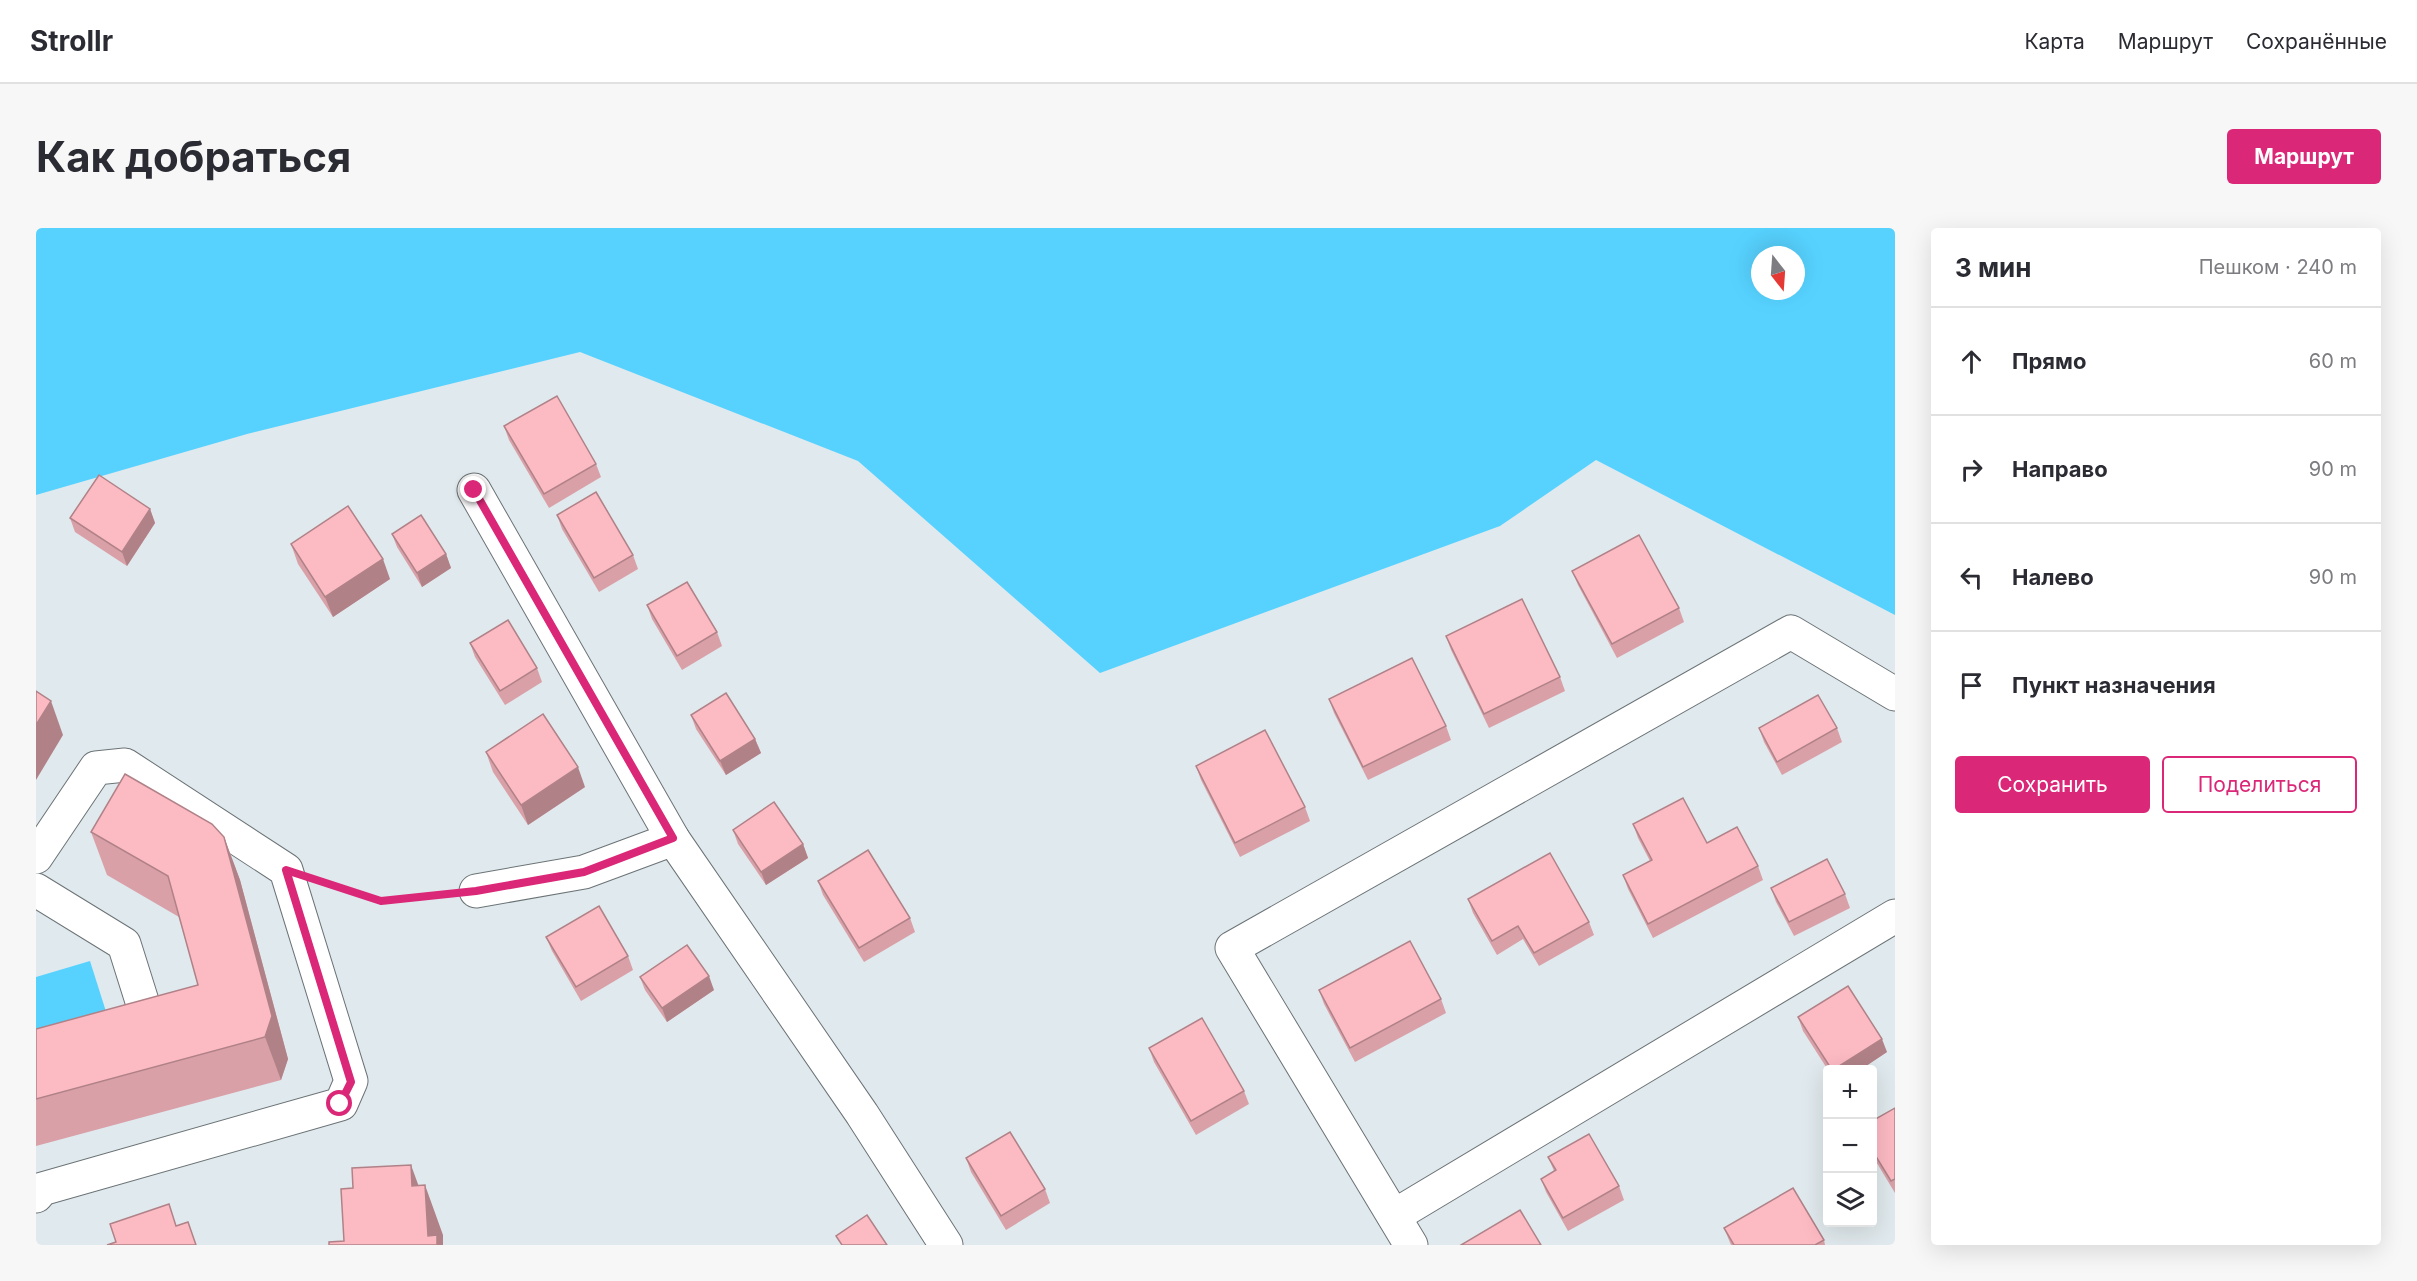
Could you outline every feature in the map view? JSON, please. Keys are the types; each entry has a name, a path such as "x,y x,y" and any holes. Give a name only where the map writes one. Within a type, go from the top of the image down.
{"street":[{"path":"474,490 673,838 862,1114 946,1245"},
{"path":"1411,1245 1232,948 1791,632 1895,694"},
{"path":"36,1196 42,1189 340,1104 351,1082 286,870 124,765 96,768 42,836"},
{"path":"476,891 584,872 673,838"},
{"path":"36,890 124,944 146,1014"},
{"path":"1394,1216 1895,916"}],"path":[{"path":"286,870 381,901 476,891"}],"shaded area":[{"path":"36,228 1895,228 1895,615 1596,460 1500,526 1100,673 858,461 580,352 247,434 36,495"},
{"path":"90,961 109,1021 36,1044 36,977"}],"building":[{"path":"557,396 596,464 544,494 504,426"},
{"path":"99,475 150,509 122,552 70,518"},
{"path":"596,492 633,555 594,578 557,515"},
{"path":"348,506 383,559 325,597 291,544"},
{"path":"421,515 446,554 417,573 392,534"},
{"path":"1639,535 1679,608 1612,644 1572,571"},
{"path":"687,582 717,632 677,656 647,605"},
{"path":"1522,599 1560,677 1484,714 1446,636"},
{"path":"508,620 537,668 500,691 470,643"},
{"path":"1412,658 1446,726 1363,767 1329,699"},
{"path":"36,691 51,701 36,725"},
{"path":"726,693 755,739 720,761 691,715"},
{"path":"1818,695 1837,728 1777,762 1759,728"},
{"path":"543,714 578,767 521,805 486,752"},
{"path":"1265,730 1305,807 1235,843 1196,766"},
{"path":"125,774 212,824 224,837 272,1016 265,1037 36,1099 36,1029 198,985 168,876 91,832"},
{"path":"1683,798 1707,843 1737,827 1758,866 1648,924 1623,875 1652,860 1633,824"},
{"path":"774,802 803,844 761,872 733,830"},
{"path":"868,850 910,918 859,948 818,881"},
{"path":"1550,853 1589,922 1534,953 1518,926 1492,941 1468,899"},
{"path":"1827,859 1845,894 1789,922 1771,888"},
{"path":"599,906 628,956 576,987 546,937"},
{"path":"1410,941 1441,999 1350,1048 1319,990"},
{"path":"687,945 709,976 662,1008 640,977"},
{"path":"1848,986 1882,1039 1841,1065 1829,1065 1798,1017"},
{"path":"1202,1018 1244,1091 1191,1121 1149,1048"},
{"path":"1895,1108 1895,1179 1891,1181 1877,1158 1877,1118"},
{"path":"1010,1132 1045,1189 1001,1216 966,1158"},
{"path":"1589,1134 1619,1186 1563,1218 1541,1179 1556,1170 1548,1157"},
{"path":"411,1165 412,1186 425,1185 428,1236 437,1235 437,1245 329,1245 329,1242 344,1241 341,1189 353,1188 352,1168"},
{"path":"1793,1188 1824,1240 1815,1245 1734,1245 1724,1228"},
{"path":"169,1204 176,1226 188,1222 196,1245 107,1245 116,1242 110,1224"},
{"path":"1520,1210 1541,1245 1461,1245"},
{"path":"867,1215 887,1245 842,1245 836,1236"}],"route":[{"path":"340,1104 351,1082 286,870 381,901 476,891 584,872 673,838 474,490"}]}
